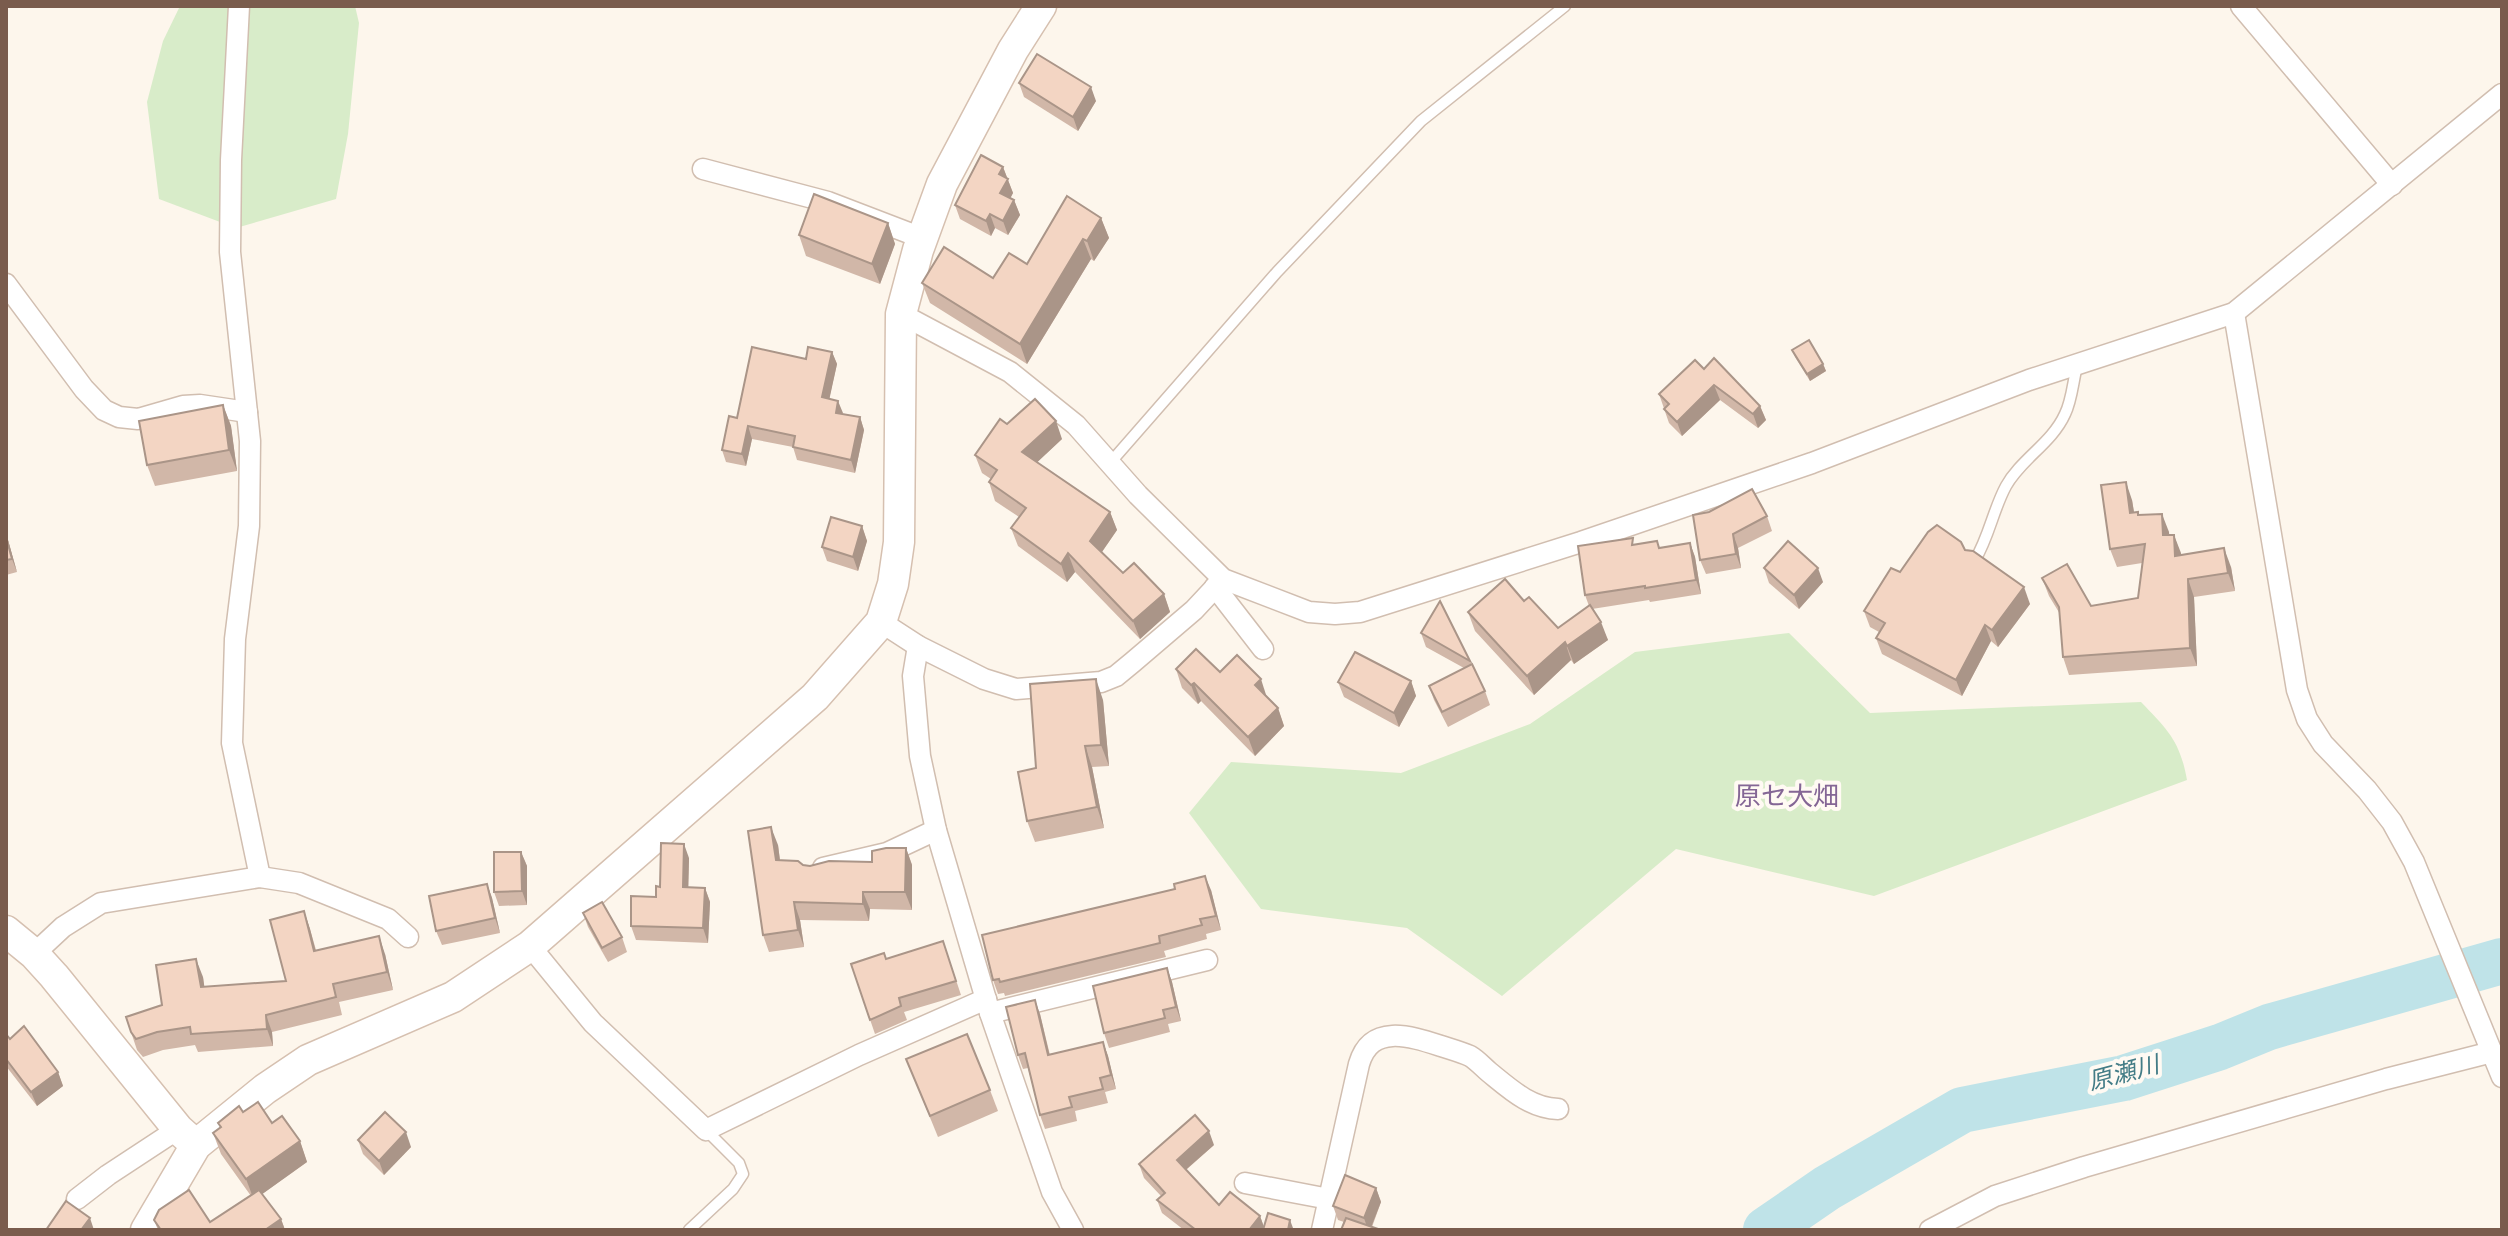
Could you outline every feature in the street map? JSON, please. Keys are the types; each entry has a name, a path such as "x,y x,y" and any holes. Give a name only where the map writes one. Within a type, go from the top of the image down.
{"street":[{"path":"239,6 230,252 250,441 249,526 235,639 232,743 260,877"},
{"path":"77,1199 108,1175 187,1137 308,1060 453,997 530,946 815,697 881,622 893,584 899,542 901,314 922,238 942,184 1013,50 1041,6"},
{"path":"2241,6 2392,185"},
{"path":"1219,583 1309,612 1360,612 1769,478 2029,380 2234,313 2502,94"},
{"path":"703,169 828,202 922,238"},
{"path":"6,284 84,389 104,410 119,417 138,419 183,406 200,405 247,412"},
{"path":"2234,313 2297,690 2307,719 2323,744 2367,790 2392,822 2414,862 2502,1077"},
{"path":"901,314 1010,372 1076,425 1219,583 1263,649"},
{"path":"881,622 918,646 984,679 1016,689 1101,682 1116,676 1133,662 1194,610 1219,583"},
{"path":"918,646 913,676 920,756 936,830 988,1006 1052,1192 1073,1230"},
{"path":"814,870 887,853 936,830"},
{"path":"34,954 63,927 101,903 260,877 299,883 388,919 408,937"},
{"path":"6,931 34,954 187,1137"},
{"path":"530,946 593,1023 706,1130 859,1055 988,1006 1207,960"},
{"path":"1322,1230 1363,1049 1379,1038 1395,1035 1420,1039 1472,1057 1527,1101 1548,1109 1558,1109"},
{"path":"1930,1230 1995,1196 2084,1167 2490,1048"},
{"path":"146,1230 187,1137"},
{"path":"1245,1183 1329,1199"}],"lane":[{"path":"1110,463 1277,272 1421,121 1565,6"},
{"path":"1975,560 2008,483 2049,438 2065,414 2077,366"},
{"path":"689,1230 733,1189 743,1174 739,1163 706,1130"}],"green space":[{"path":"180,6 355,6 359,23 348,134 336,199 236,228 159,199 147,102 163,41"},
{"path":"1789,633 1870,713 2141,702 2172,737 2181,755 2187,780 1874,896 1676,849 1502,996 1407,928 1261,909 1189,813 1231,762 1401,773 1530,724 1635,652"}],"building":[{"path":"1037,54 1091,87 1073,117 1019,83"},
{"path":"981,155 1003,167 999,174 1008,179 1000,193 1014,200 1003,221 990,214 986,221 955,205"},
{"path":"814,194 888,223 872,264 799,235"},
{"path":"1067,196 1101,218 1087,241 1083,239 1020,344 922,283 944,247 993,278 1009,253 1027,264"},
{"path":"1809,340 1823,364 1807,374 1792,350"},
{"path":"752,347 806,359 808,347 832,352 822,397 838,401 836,413 860,417 851,460 793,447 795,436 748,426 742,454 722,450 729,416 737,418"},
{"path":"1714,358 1760,406 1753,414 1714,385 1677,422 1664,409 1669,404 1659,394 1695,360 1704,369"},
{"path":"1035,399 1056,421 1022,452 1110,512 1090,541 1123,573 1134,563 1164,594 1133,621 1068,553 1061,564 1011,528 1026,508 989,482 997,470 975,455 1000,419 1007,424"},
{"path":"223,405 229,450 147,465 139,421"},
{"path":"2126,482 2130,513 2162,514 2163,535 2174,535 2175,556 2224,548 2228,573 2188,579 2190,648 2063,657 2059,607 2042,578 2067,564 2091,606 2138,598 2145,544 2110,549 2101,485"},
{"path":"1752,489 1767,516 1733,534 1736,554 1700,560 1693,515 1709,512"},
{"path":"831,517 862,526 853,557 822,547"},
{"path":"1937,525 1961,542 1965,550 1973,551 2024,587 1992,630 1985,625 1956,680 1876,638 1885,623 1864,611 1891,568 1900,572 1928,532"},
{"path":"6,537 12,559 6,560"},
{"path":"1633,538 1632,545 1657,541 1659,548 1690,543 1696,580 1585,595 1578,546"},
{"path":"1788,541 1818,568 1794,595 1764,568"},
{"path":"1505,579 1524,601 1529,597 1558,628 1590,605 1601,622 1567,646 1565,642 1527,676 1468,612"},
{"path":"1440,601 1470,661 1421,633"},
{"path":"1196,649 1220,672 1237,655 1261,679 1255,685 1278,708 1248,737 1176,669"},
{"path":"1355,652 1411,681 1394,713 1338,682"},
{"path":"1472,664 1485,691 1442,712 1429,686"},
{"path":"1096,679 1101,745 1085,746 1097,807 1027,821 1018,772 1036,768 1030,684"},
{"path":"771,827 776,860 798,861 803,865 829,861 872,862 872,851 906,848 905,892 863,892 863,904 794,902 798,930 763,935 748,831"},
{"path":"661,843 684,844 683,887 705,888 703,928 631,926 631,896 656,897 656,886 660,887"},
{"path":"494,852 521,852 522,891 494,892"},
{"path":"1205,876 1216,916 1200,919 1202,925 1159,936 1160,943 1000,982 999,979 993,980 982,935 1175,889 1174,884"},
{"path":"487,884 495,918 436,931 429,896"},
{"path":"602,902 622,937 602,948 583,913"},
{"path":"304,911 314,951 379,936 387,972 333,984 336,997 266,1015 267,1029 191,1034 190,1027 136,1039 126,1017 162,1005 156,965 196,959 201,987 286,981 270,920"},
{"path":"943,941 956,981 899,998 901,1006 870,1020 851,964 884,953 886,959"},
{"path":"1167,968 1176,1007 1163,1010 1165,1018 1104,1033 1093,986"},
{"path":"1035,1000 1048,1055 1103,1042 1111,1075 1100,1078 1103,1089 1069,1097 1072,1107 1040,1115 1025,1053 1018,1055 1006,1007"},
{"path":"24,1026 58,1072 31,1092 6,1059 6,1034 10,1039"},
{"path":"967,1034 990,1090 930,1116 906,1059"},
{"path":"258,1102 272,1123 282,1116 300,1141 246,1179 213,1133 221,1127 218,1123 239,1106 243,1112"},
{"path":"385,1112 406,1132 379,1161 358,1140"},
{"path":"1195,1115 1209,1131 1177,1160 1219,1205 1230,1192 1260,1216 1249,1230 1196,1230 1157,1200 1165,1193 1139,1164"},
{"path":"1345,1175 1376,1188 1364,1218 1333,1206"},
{"path":"189,1190 210,1222 259,1190 281,1219 265,1230 161,1230 154,1220 159,1210"},
{"path":"66,1201 90,1218 81,1230 46,1230"},
{"path":"1268,1213 1290,1220 1288,1230 1263,1230"},
{"path":"1346,1218 1381,1230 1341,1230"}],"waterway":[{"name":"原瀬川","path":"1766,1230 1827,1188 1962,1110 2124,1078 2220,1047 2269,1027 2502,961"}],"district":[{"name":"原セ大畑","path":"1787,798"}]}
